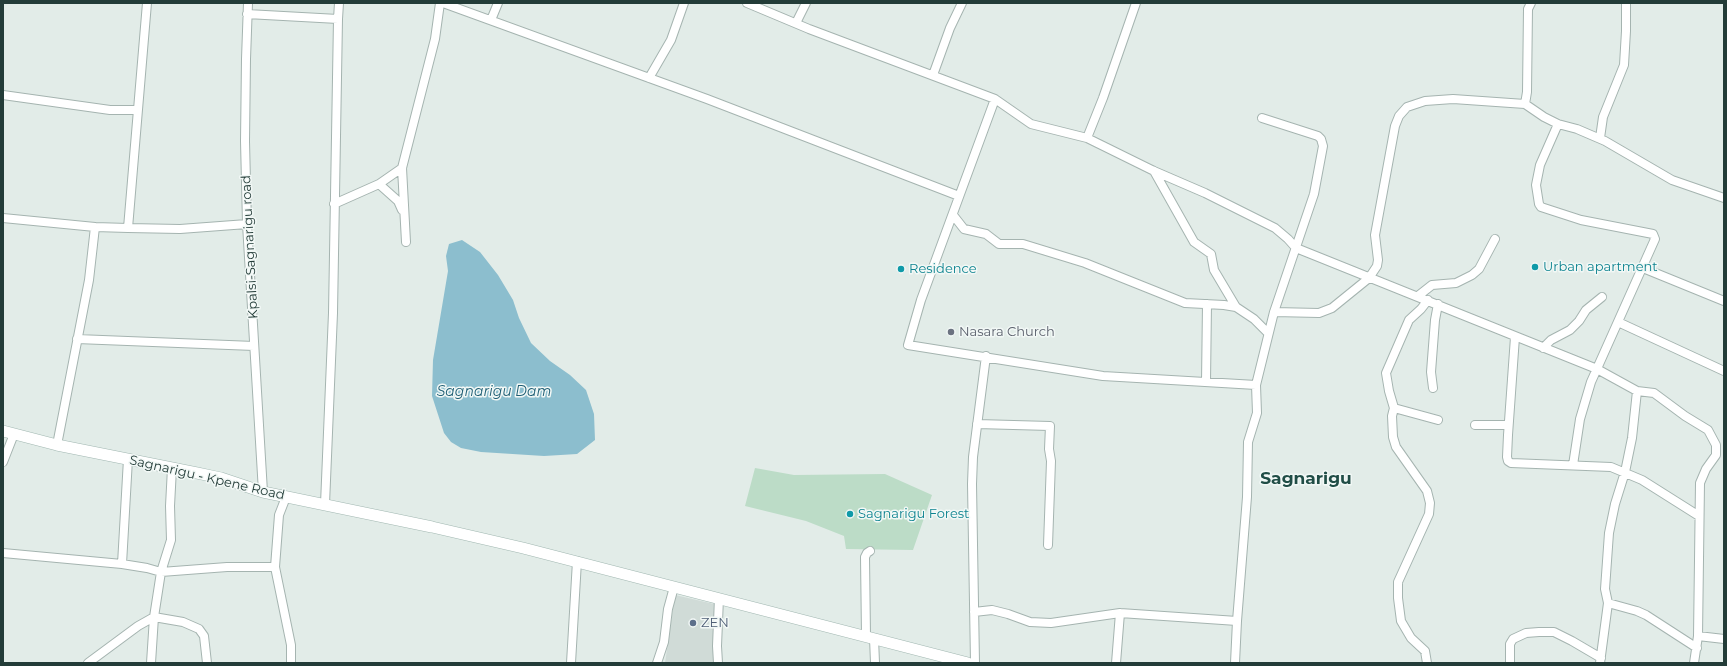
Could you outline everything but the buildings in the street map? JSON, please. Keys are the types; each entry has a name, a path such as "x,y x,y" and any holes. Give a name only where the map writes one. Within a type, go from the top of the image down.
{"street":[{"path":"128,228 147,3"},
{"name":"Kpalsi-Sagnarigu road","path":"248,3 245,126 247,224 263,492"},
{"path":"326,504 332,321 339,3"},
{"path":"406,242 402,168 435,40 441,3 649,78 959,196"},
{"path":"491,20 498,3"},
{"path":"649,78 671,40 684,3"},
{"path":"747,3 995,99 1032,124 1087,138 1154,171 1199,190 1275,228 1296,248 1597,369 1637,391 1654,393 1685,416 1708,430 1716,445 1716,455 1706,469 1700,483 1698,636 1694,663"},
{"path":"796,23 806,3"},
{"path":"933,75 950,28 962,3"},
{"path":"1087,138 1105,93 1136,3"},
{"path":"1525,104 1527,92 1528,9 1531,3"},
{"path":"1600,138 1603,117 1624,65 1626,3"},
{"path":"247,14 338,19"},
{"path":"3,95 110,110 138,110"},
{"path":"995,99 919,306 908,345 986,356 1103,376 1256,385"},
{"path":"1274,312 1319,314 1332,308 1369,278 1378,266 1375,235 1395,126 1399,116 1407,107 1425,101 1453,99 1525,104 1544,117 1558,124 1600,138 1672,180 1724,198"},
{"path":"1235,663 1236,621 1247,497 1248,442 1258,413 1256,385 1274,312 1314,194 1322,142 1318,136 1262,118"},
{"path":"1558,124 1540,165 1536,185 1539,204 1541,207 1581,220 1653,234 1655,240 1591,382 1580,419 1573,465"},
{"path":"334,204 379,184 402,168"},
{"path":"1154,171 1194,242 1211,254 1214,270 1236,307"},
{"path":"379,184 398,200 404,214"},
{"path":"953,215 964,229 986,234 999,244 1023,244 1085,263 1185,303 1236,307 1254,319 1268,333"},
{"path":"3,218 95,227 128,228 180,229 247,224"},
{"path":"56,445 89,280 95,227"},
{"path":"1418,296 1432,285 1456,283 1472,275 1478,269 1495,239"},
{"path":"1643,268 1724,301"},
{"path":"1543,348 1551,340 1570,330 1579,321 1586,310 1602,297"},
{"path":"1427,663 1425,651 1411,638 1401,621 1398,598 1398,582 1430,514 1430,503 1427,491 1396,447 1392,416 1394,408 1388,391 1386,373 1409,320 1422,309 1428,300"},
{"path":"1206,382 1207,304"},
{"path":"1433,388 1432,353 1438,304"},
{"path":"1618,322 1724,371"},
{"path":"1515,337 1508,425 1507,457 1511,463 1611,467 1642,480 1699,516"},
{"path":"77,339 254,346"},
{"path":"975,663 972,484 986,356"},
{"path":"1510,663 1510,644 1513,639 1526,633 1539,632 1554,632 1601,661 1608,603 1605,589 1609,533 1632,438 1637,391"},
{"path":"1394,408 1438,420"},
{"path":"978,424 1050,426 1049,450 1051,461 1048,545"},
{"path":"1476,425 1508,425"},
{"path":"3,462 8,433"},
{"name":"Sagnarigu - Kpene Road","path":"8,433 56,445 221,478 263,492 388,517 577,561 962,662"},
{"path":"122,564 128,459"},
{"path":"151,663 154,617 162,572 171,540 170,506 172,468"},
{"path":"286,497 279,515 275,567 291,646 291,663"},
{"path":"870,551 865,557 870,637 875,663"},
{"path":"3,553 122,564 162,572 227,567 275,567"},
{"path":"571,663 577,561"},
{"path":"657,663 664,642 668,609 674,587"},
{"path":"718,663 717,646 719,598"},
{"path":"1608,603 1646,615 1697,648"},
{"path":"974,612 992,610 1030,622 1052,623 1120,613 1236,621"},
{"path":"1116,663 1120,613"},
{"path":"88,663 138,626 154,617 183,622 199,629 204,636 207,663"},
{"path":"1698,636 1724,639"}],"shaded area":[{"path":"675,595 714,604 713,663 665,663"}],"green space":[{"name":"Sagnarigu Forest","path":"755,468 794,475 885,474 932,495 913,550 846,549 844,536 806,521 745,506"}],"water":[{"name":"Sagnarigu Dam","path":"462,240 480,252 498,275 513,300 519,318 531,343 550,361 570,375 586,390 594,414 595,440 577,454 544,456 481,452 461,448 451,442 444,433 432,396 433,360 448,271 446,256 449,244"}],"place":[{"name":"Urban apartment","path":"1535,267"},
{"name":"Residence","path":"901,269"},
{"name":"Nasara Church","path":"951,332"},
{"name":"Sagnarigu Forest","path":"850,514"},
{"name":"ZEN","path":"693,623"}],"district":[{"name":"Sagnarigu","path":"1306,479"}]}
